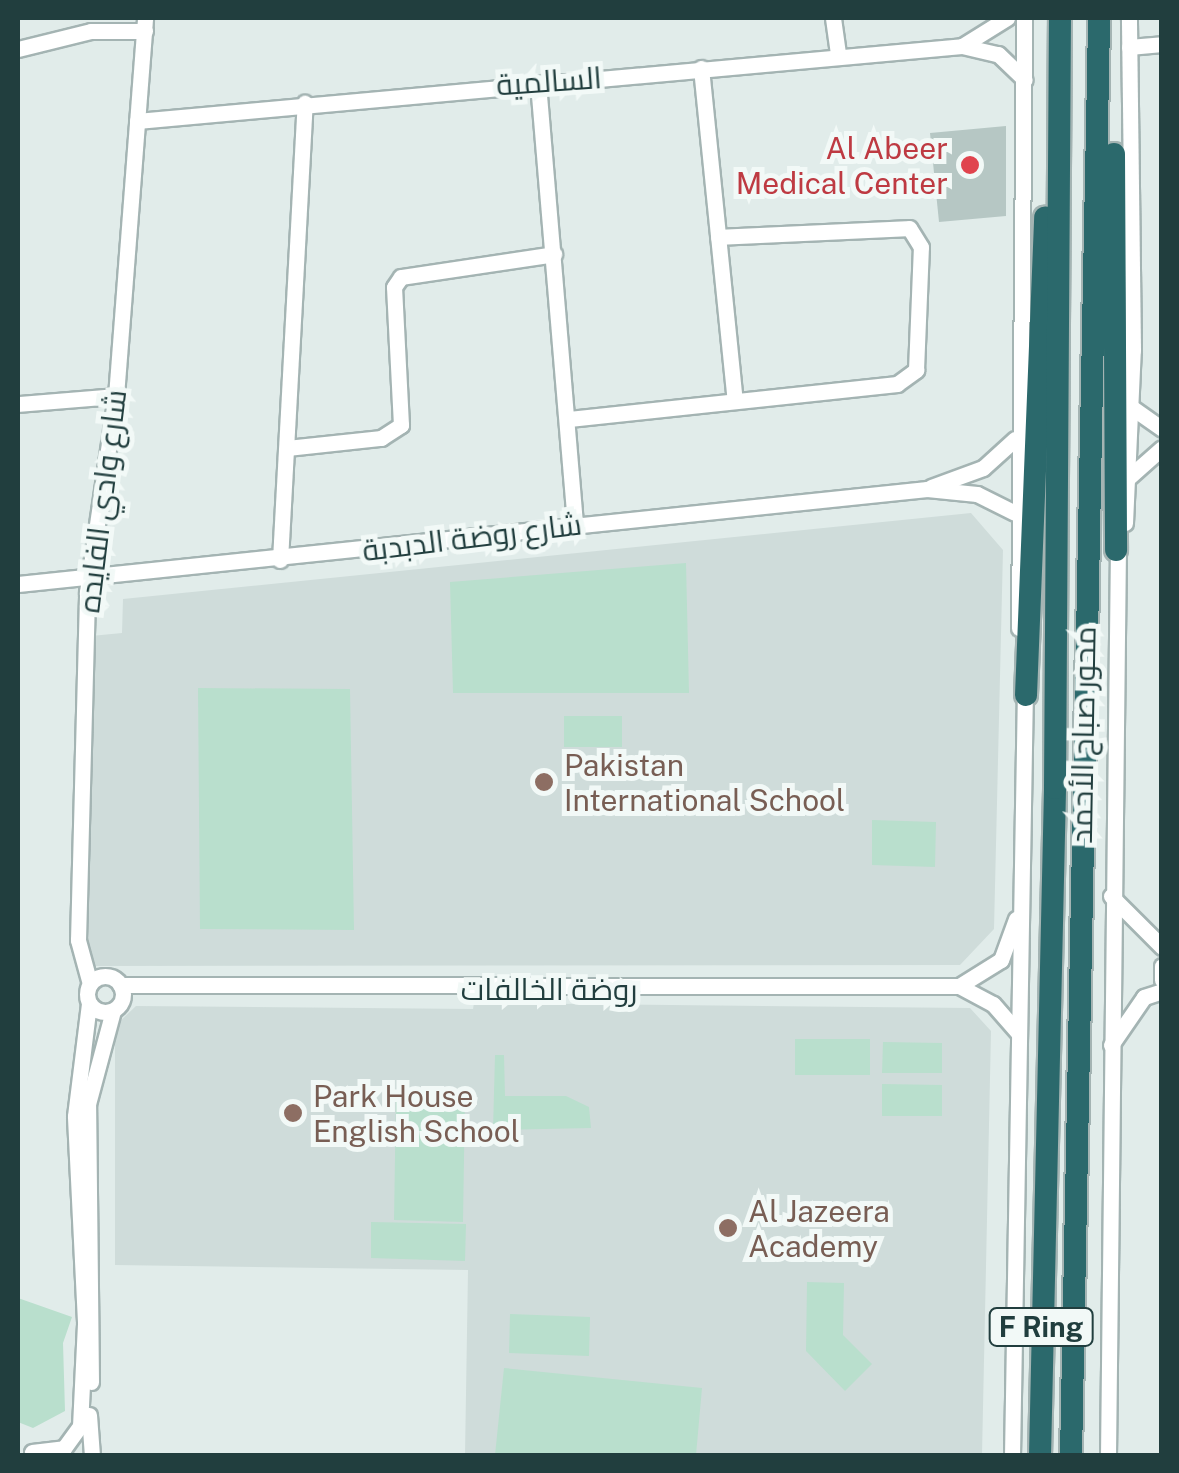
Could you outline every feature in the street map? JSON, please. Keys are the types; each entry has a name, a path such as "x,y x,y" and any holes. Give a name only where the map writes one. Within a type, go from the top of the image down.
{"highway":[{"name":"محور صباح الأحمد","path":"1040,1456 1042,1198 1055,788 1060,18"},
{"name":"محور صباح الأحمد","path":"1071,1456 1099,20"},
{"path":"1099,20 1112,75 1116,550"},
{"path":"1026,694 1041,276 1060,120"}],"street":[{"path":"833,18 838,54"},
{"name":"السالمية","path":"962,46 1007,18"},
{"name":"محور صباح الأحمد","path":"1012,1456 1026,694 1015,513 1024,18"},
{"name":"محور صباح الأحمد","path":"1108,1456 1116,550 1128,478 1131,408 1130,18"},
{"path":"18,49 108,28 145,24"},
{"name":"شارع وادي الفايده","path":"90,1003 90,984 78,940 93,578 116,396 145,24"},
{"path":"1129,47 1162,44"},
{"name":"السالمية","path":"136,121 838,54 962,46 998,54 1025,80"},
{"path":"701,68 734,400"},
{"path":"538,82 575,524"},
{"path":"280,560 305,103"},
{"path":"569,419 907,378 918,358 921,246 899,224 718,237"},
{"path":"287,448 382,438 401,425 394,287 401,277 554,254"},
{"path":"18,404 116,396"},
{"path":"1131,408 1162,429"},
{"name":"شارع روضة الدبدبة","path":"927,489 983,468 1015,439"},
{"path":"1128,478 1162,448"},
{"name":"شارع روضة الدبدبة","path":"18,584 280,560 575,524 927,489 978,494 1015,513"},
{"path":"1111,896 1162,947"},
{"path":"958,986 1001,960 1021,906"},
{"path":"1162,966 1162,980"},
{"path":"90,984 105,976 118,999 88,1104 96,1336 92,1456"},
{"path":"958,986 993,1004 1018,1033"},
{"name":"روضة الخالفات","path":"118,999 140,989 958,986"},
{"path":"1109,1048 1144,997 1162,991"},
{"path":"31,1451 64,1448 80,1426 84,1322 75,1116 90,1003 118,999"}],"shaded area":[{"name":"Pakistan International School","path":"971,513 1003,550 994,929 960,965 88,966 91,636 122,633 123,599"},
{"name":"Al Jazeera Academy","path":"474,1003 970,1008 991,1031 982,1455 465,1455 468,1270 115,1265 115,1026 136,1006 473,1009"}],"green space":[{"path":"686,563 689,693 453,693 450,582"},
{"path":"198,688 350,689 354,930 200,929"},
{"path":"564,716 622,716 622,747 564,747"},
{"path":"872,820 936,822 935,867 872,865"},
{"path":"795,1039 870,1039 870,1075 795,1075"},
{"path":"883,1042 942,1043 942,1073 882,1073"},
{"path":"495,1055 504,1055 505,1096 566,1096 589,1107 591,1128 493,1130"},
{"path":"882,1084 942,1085 942,1116 882,1116"},
{"path":"396,1093 465,1095 463,1222 394,1220"},
{"path":"371,1222 466,1224 465,1261 371,1258"},
{"path":"807,1282 844,1283 843,1335 872,1364 845,1391 806,1351"},
{"path":"18,1298 72,1317 63,1343 65,1411 33,1428 18,1422"},
{"path":"510,1314 590,1317 589,1356 509,1353"},
{"path":"504,1368 702,1388 696,1455 495,1455"}],"building":[{"name":"Al Abeer Medical Center","path":"1006,126 1006,216 939,222 930,133"}],"place":[{"name":"Al Abeer Medical Center","path":"970,165"},
{"name":"Pakistan International School","path":"544,782"},
{"name":"Park House English School","path":"293,1113"},
{"name":"Al Jazeera Academy","path":"728,1228"}]}
